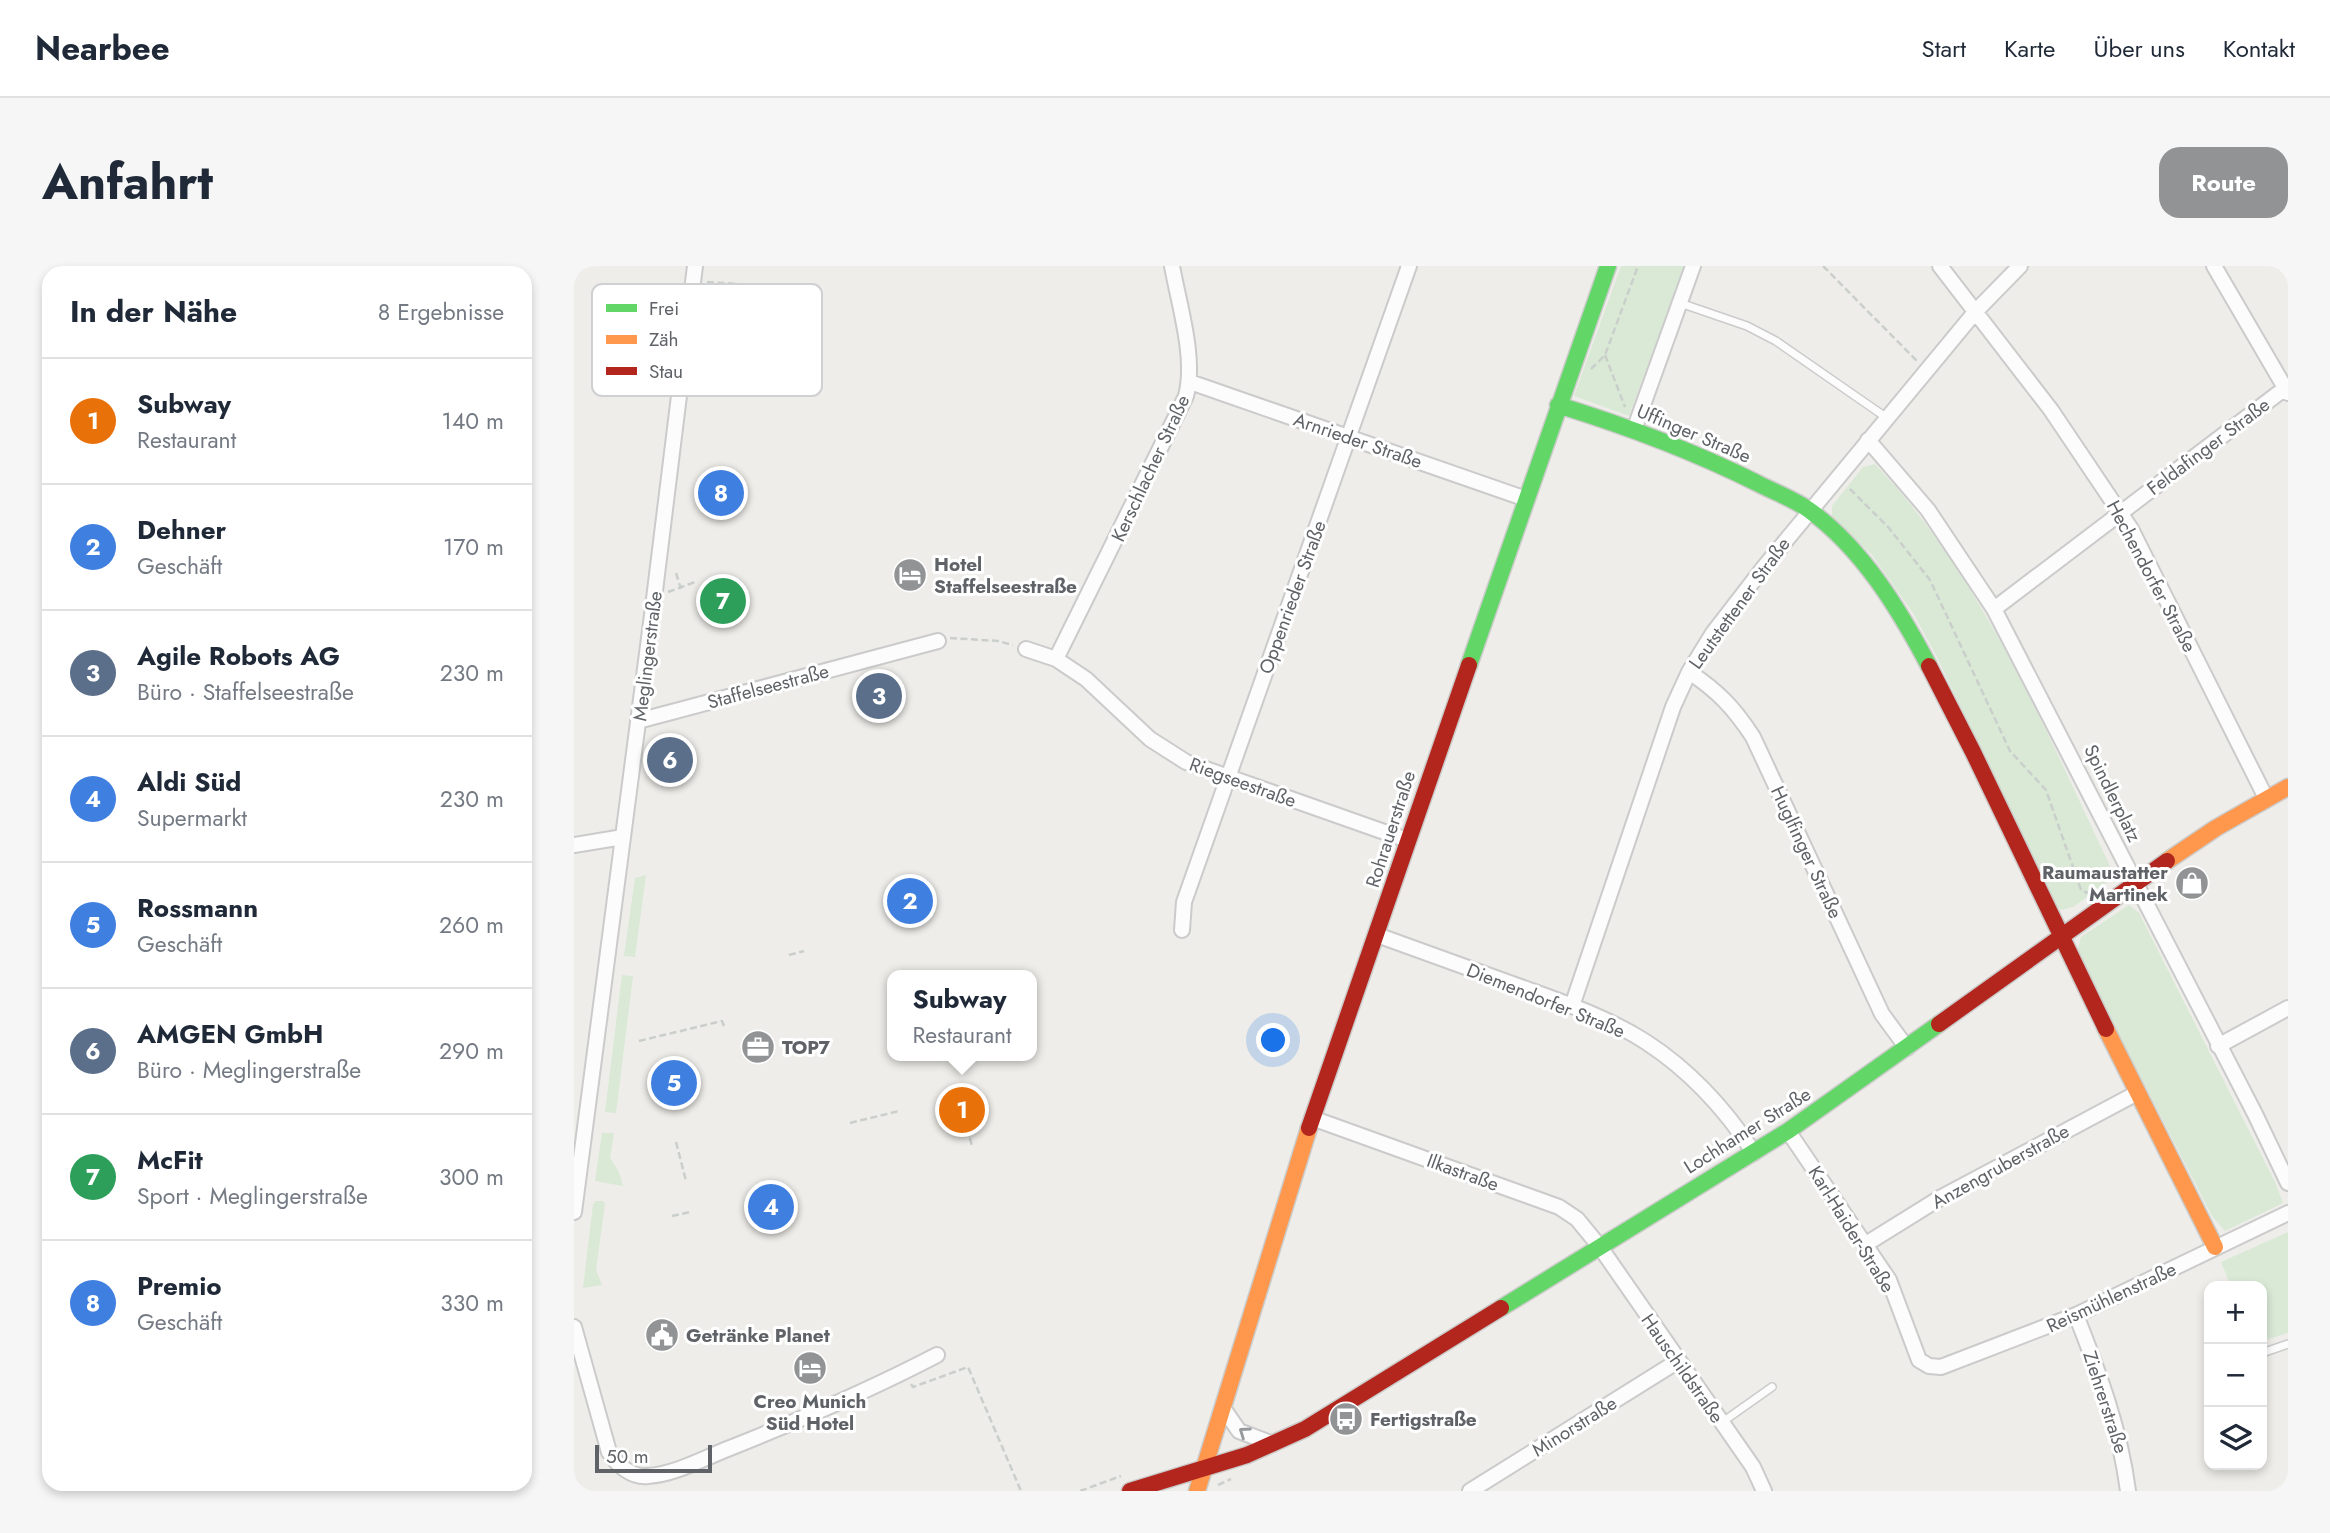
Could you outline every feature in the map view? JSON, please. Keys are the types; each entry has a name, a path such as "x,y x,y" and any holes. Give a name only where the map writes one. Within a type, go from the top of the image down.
{"street":[{"name":"Kerschlacher Straße","path":"1056,659 1180,408 1190,382 1172,266"},
{"name":"Oppenrieder Straße","path":"1182,930 1184,902 1409,266"},
{"name":"Rohrauerstraße","path":"1203,1468 1312,1118 1608,266"},
{"path":"1634,430 1693,266"},
{"name":"Hechendorfer Straße","path":"1940,266 2051,410 2121,512 2266,798"},
{"name":"Leutstettener Straße","path":"1572,1006 1673,707 1689,671 1713,633 1809,510 1976,311 2020,266"},
{"path":"2214,266 2287,389"},
{"name":"Arnrieder Straße","path":"1190,382 1526,499"},
{"name":"Feldafinger Straße","path":"1994,609 2287,389"},
{"name":"Meglingerstraße","path":"574,1212 679,396"},
{"name":"Uffinger Straße","path":"1558,405 1634,430 1717,463 1809,510"},
{"name":"Spindlerplatz","path":"1868,440 1928,510 1994,609 2288,1183"},
{"path":"1809,510 1848,548 1905,620 1935,676 2137,1093 2216,1247"},
{"name":"Staffelseestraße","path":"638,721 938,641"},
{"name":"Riegseestraße","path":"1026,649 1056,659 1086,679 1150,739 1186,762 1408,840"},
{"name":"Huglfinger Straße","path":"1689,671 1714,688 1740,717 1753,737 1882,1014 1907,1048"},
{"name":"Lochhamer Straße","path":"1130,1491 1247,1455 1305,1429 1788,1131 2134,883 2266,798 2288,787"},
{"path":"574,845 623,837"},
{"name":"Diemendorfer Straße","path":"1377,935 1611,1022 1671,1060 1698,1083 1754,1153"},
{"path":"2218,1046 2288,1008"},
{"name":"Anzengruberstraße","path":"1866,1244 1940,1198 2137,1093"},
{"name":"Ilkastraße","path":"1312,1118 1559,1208 1577,1219 1600,1247"},
{"name":"Karl-Haider-Straße","path":"1788,1131 1889,1280 1919,1360 1929,1366"},
{"name":"Reismühlenstraße","path":"1929,1366 1941,1367 2076,1315 2288,1213"},
{"name":"Hauschildstraße","path":"1600,1247 1753,1467 1764,1491"},
{"name":"Ziehrerstraße","path":"2076,1315 2113,1415 2129,1491"},
{"path":"574,1326 577,1346 609,1452 625,1469 646,1477 674,1470 778,1429 904,1373 937,1355"},
{"name":"Minorstraße","path":"1470,1491 1678,1361"},
{"path":"1223,1408 1239,1431 1273,1444"},
{"path":"1197,1491 1203,1468"}],"lane":[{"path":"1680,303 1746,326 1776,341 1887,418"},
{"path":"2267,1351 2288,1343"},
{"path":"1721,1423 1772,1387"}],"path":[{"path":"1586,375 1605,355 1638,266"},
{"path":"1824,266 1927,370"},
{"path":"694,273 740,284"},
{"path":"1605,355 1634,430"},
{"path":"1836,478 1889,528 1930,580 2010,751 2046,790 2081,890 2093,897"},
{"path":"676,573 681,589"},
{"path":"716,576 721,592"},
{"path":"654,596 681,589 695,582"},
{"path":"938,641 971,638 998,640 1026,649"},
{"path":"789,955 804,951"},
{"path":"639,1041 722,1021 723,1026"},
{"path":"850,1123 899,1111"},
{"path":"968,1128 972,1146"},
{"path":"676,1142 686,1181"},
{"path":"671,1216 690,1212"},
{"path":"904,1373 913,1387 968,1367 1020,1491"}],"green space":[{"path":"1621,266 1685,266 1629,416 1574,396"},
{"path":"1875,464 1913,508 1948,555 1979,604 2035,708 2110,866 2112,879 2073,907 2061,910 2053,902 1936,655 1913,613 1872,555 1832,517 1832,506 1863,467"},
{"path":"646,875 635,957 624,956 635,878"},
{"path":"2129,905 2139,913 2275,1182 2283,1203 2225,1231 2212,1216 2077,953 2081,937"},
{"path":"622,975 633,976 616,1113 605,1112"},
{"path":"602,1133 614,1133 610,1158 619,1172 623,1186 595,1181"},
{"path":"603,1201 605,1204 596,1270 602,1285 583,1288 593,1204"},
{"path":"2288,1232 2288,1333 2267,1339 2267,1281 2229,1281 2221,1262"}],"traffic: fast":[{"path":"1469,665 1608,266"},
{"path":"1558,405 1684,450 1733,471 1809,510 1846,542 1878,581 1929,666"},
{"path":"1501,1308 1788,1131 1939,1024"}],"traffic: slow":[{"path":"2167,861 2216,828 2288,787"},
{"path":"2106,1029 2215,1247"},
{"path":"1197,1491 1309,1128"}],"traffic: jam":[{"path":"1309,1128 1469,665"},
{"path":"1929,666 2106,1029"},
{"path":"1939,1024 2167,861"},
{"path":"1130,1491 1247,1455 1305,1429 1501,1308"}],"place":[{"name":"Premio","path":"721,493"},
{"name":"Hotel Staffelseestraße","path":"910,575"},
{"name":"McFit","path":"723,601"},
{"name":"Agile Robots AG","path":"879,696"},
{"name":"AMGEN GmbH","path":"670,760"},
{"name":"Raumaustatter Martinek","path":"2192,883"},
{"name":"Dehner","path":"910,901"},
{"name":"TOP7","path":"758,1047"},
{"name":"Rossmann","path":"674,1083"},
{"name":"Subway","path":"962,1110"},
{"name":"Aldi Süd","path":"771,1207"},
{"name":"Getränke Planet","path":"662,1335"},
{"name":"Creo Munich Süd Hotel","path":"810,1368"},
{"name":"Fertigstraße","path":"1346,1419"}]}
